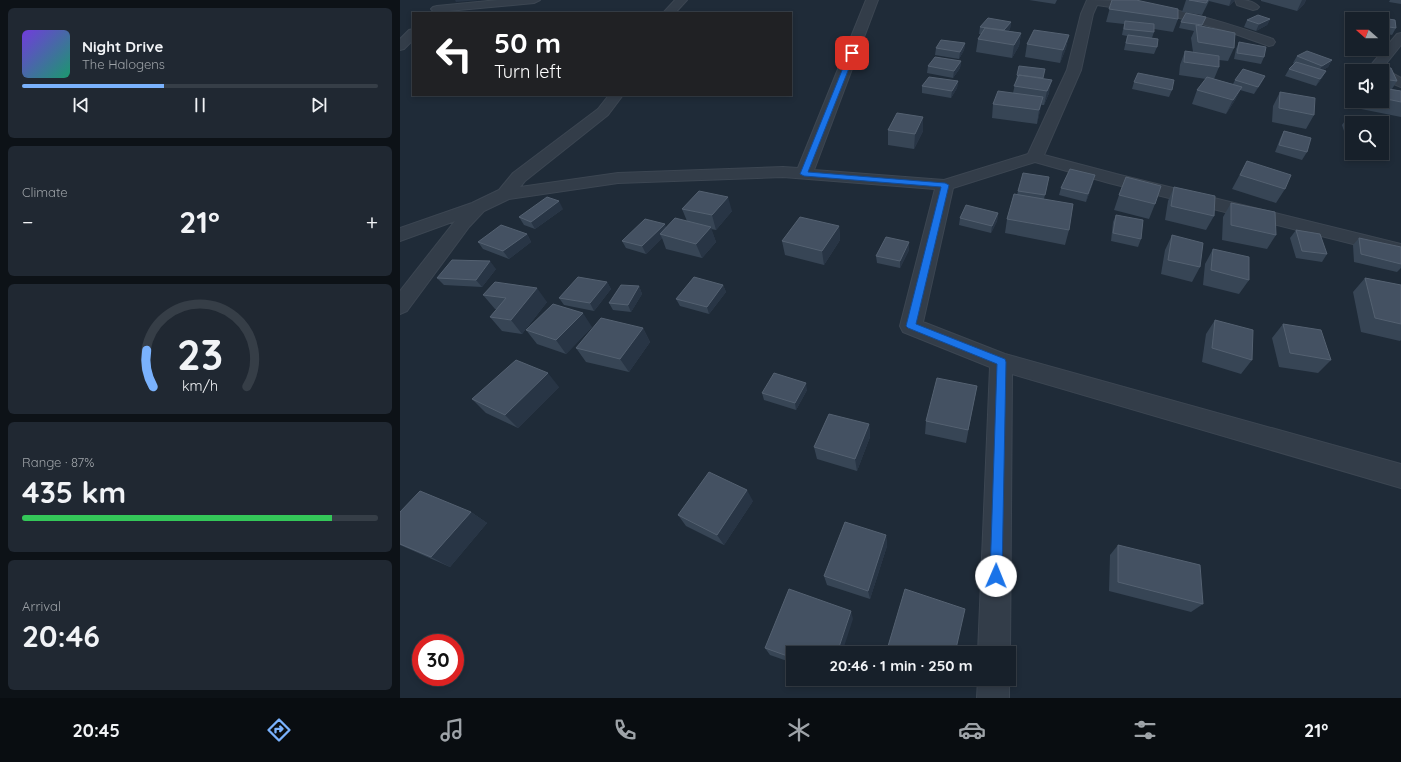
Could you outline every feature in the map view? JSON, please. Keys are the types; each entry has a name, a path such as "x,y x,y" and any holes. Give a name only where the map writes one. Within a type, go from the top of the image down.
{"street":[{"path":"435,11 446,0"},
{"path":"435,11 534,0"},
{"path":"670,12 681,0"},
{"path":"804,174 872,0"},
{"path":"1241,0 1241,3 1253,7"},
{"path":"1035,157 1074,70 1087,14 1093,1 1172,13 1228,27 1269,42"},
{"path":"400,46 412,34"},
{"path":"1379,64 1401,37"},
{"path":"1389,77 1401,82"},
{"path":"505,194 519,177 603,112 615,96"},
{"path":"400,235 478,207 505,194 618,178 783,172 945,185 1035,157 1122,181 1401,250"},
{"path":"945,185 911,326 1001,362 1401,476"},
{"path":"400,306 463,223 478,207"},
{"path":"994,646 1001,362"},
{"path":"993,698 994,686"}],"building":[{"path":"1112,0 1136,0 1178,9 1178,19 1109,9"},
{"path":"1189,0 1208,0 1206,3"},
{"path":"1186,13 1206,17 1202,25 1181,22"},
{"path":"1258,15 1270,19 1259,24 1247,20"},
{"path":"988,18 1011,22 1004,30 980,27"},
{"path":"1389,19 1395,20 1396,28 1389,27"},
{"path":"1125,21 1154,24 1154,32 1124,29"},
{"path":"1196,25 1235,33 1234,48 1198,42"},
{"path":"985,28 1021,33 1014,45 978,39"},
{"path":"1034,30 1069,35 1063,50 1027,44"},
{"path":"1128,35 1158,39 1157,47 1126,43"},
{"path":"941,40 965,43 960,52 936,48"},
{"path":"1239,42 1266,47 1264,57 1237,53"},
{"path":"1185,51 1219,56 1219,67 1184,62"},
{"path":"1307,51 1332,60 1322,66 1297,56"},
{"path":"935,57 961,61 954,71 928,66"},
{"path":"1296,62 1326,71 1320,79 1289,69"},
{"path":"1019,66 1045,69 1043,78 1018,76"},
{"path":"1389,68 1391,68 1397,81 1389,80"},
{"path":"1243,69 1265,76 1258,87 1235,80"},
{"path":"1138,73 1174,80 1172,90 1134,82"},
{"path":"1019,75 1052,80 1047,91 1014,86"},
{"path":"929,77 958,81 952,91 922,86"},
{"path":"1207,77 1242,87 1233,100 1197,90"},
{"path":"1389,89 1401,91 1401,102 1389,99"},
{"path":"998,91 1043,97 1039,110 993,104"},
{"path":"1280,92 1315,98 1314,115 1279,108"},
{"path":"897,113 923,117 915,134 888,130"},
{"path":"1284,131 1311,138 1307,152 1279,145"},
{"path":"1247,161 1291,175 1285,189 1240,175"},
{"path":"1070,169 1095,175 1088,194 1061,188"},
{"path":"1023,173 1049,177 1045,195 1018,191"},
{"path":"1126,177 1161,186 1155,204 1119,195"},
{"path":"1174,187 1215,196 1214,216 1171,206"},
{"path":"699,191 728,197 712,215 682,209"},
{"path":"1014,194 1073,204 1069,230 1007,219"},
{"path":"547,197 559,201 531,222 519,217"},
{"path":"1231,203 1275,212 1276,235 1231,225"},
{"path":"966,205 998,213 992,226 960,218"},
{"path":"1116,215 1143,220 1141,239 1113,233"},
{"path":"800,217 839,226 822,251 782,241"},
{"path":"675,218 711,227 696,244 660,234"},
{"path":"645,219 665,224 642,246 622,241"},
{"path":"501,225 527,234 503,251 478,242"},
{"path":"1296,230 1320,234 1327,254 1302,251"},
{"path":"1172,235 1203,243 1200,267 1168,260"},
{"path":"886,237 909,242 900,261 876,256"},
{"path":"1359,238 1401,247 1401,264 1361,254"},
{"path":"1213,249 1249,257 1249,280 1211,270"},
{"path":"452,260 490,261 476,280 437,278"},
{"path":"578,277 607,282 590,303 559,298"},
{"path":"694,277 723,285 707,307 676,299"},
{"path":"1365,278 1401,285 1401,324 1375,318"},
{"path":"495,282 537,288 511,320 490,317 506,298 483,295"},
{"path":"621,285 639,286 628,305 609,303"},
{"path":"553,304 583,313 556,340 526,330"},
{"path":"601,318 643,328 620,359 576,348"},
{"path":"1215,320 1253,330 1252,360 1212,348"},
{"path":"1283,324 1321,330 1331,360 1290,353"},
{"path":"516,360 548,373 505,415 472,399"},
{"path":"774,373 806,383 795,403 762,393"},
{"path":"937,378 977,386 968,430 926,421"},
{"path":"829,414 869,424 855,459 814,447"},
{"path":"709,472 747,490 717,535 678,515"},
{"path":"420,491 471,512 431,557 400,544 400,512"},
{"path":"845,522 886,535 868,591 824,576"},
{"path":"1118,545 1200,565 1203,604 1118,582"},
{"path":"789,589 851,611 839,646 786,646 786,656 765,648"},
{"path":"905,589 965,609 957,646 888,646"}],"route":[{"path":"852,53 804,174 945,185 911,326 1001,362 996,576"}]}
